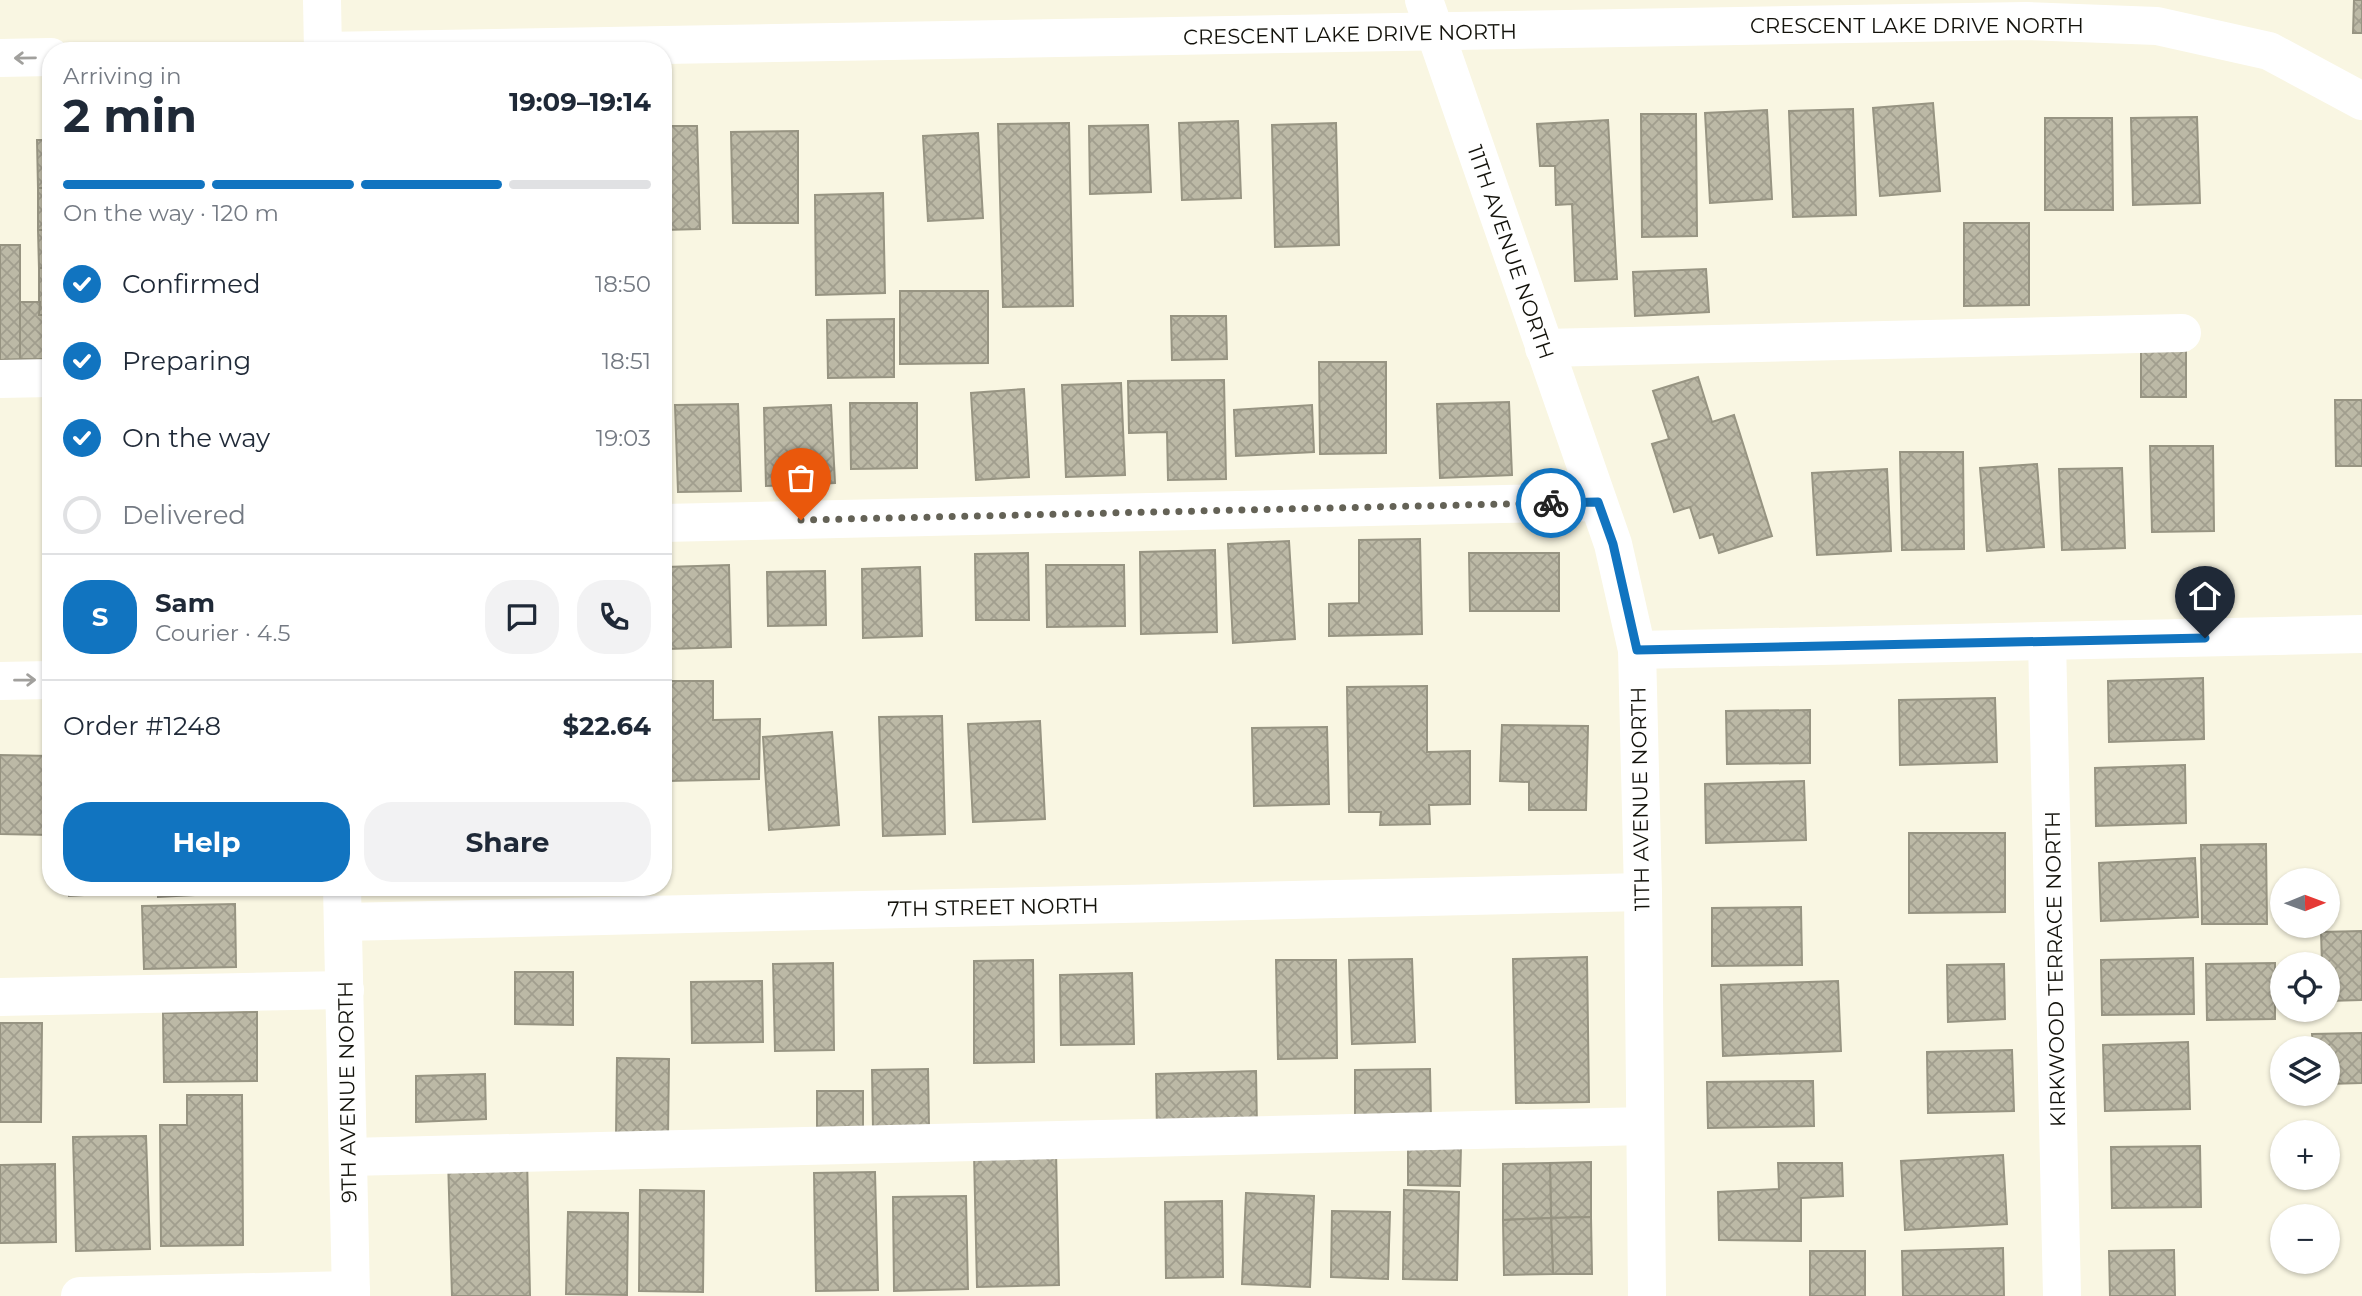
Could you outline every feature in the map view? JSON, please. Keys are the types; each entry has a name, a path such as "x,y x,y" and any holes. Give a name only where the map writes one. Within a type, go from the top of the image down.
{"street":[{"path":"321,0 322,42"},
{"name":"CRESCENT LAKE DRIVE NORTH","path":"607,42 1430,16 2026,10 2157,26 2269,51 2362,101"},
{"name":"11TH AVENUE NORTH","path":"1430,16 1613,544 1637,650 1643,892 1647,1296"},
{"path":"0,58 42,57"},
{"path":"1544,348 2182,333"},
{"path":"0,379 42,378"},
{"path":"672,523 1598,502"},
{"path":"1637,650 2362,634"},
{"name":"KIRKWOOD TERRACE NORTH","path":"2047,641 2062,1296"},
{"path":"0,681 42,680"},
{"name":"7TH STREET NORTH","path":"342,904 1643,892"},
{"name":"9TH AVENUE NORTH","path":"342,904 351,1293"},
{"path":"0,997 345,990"},
{"path":"348,1157 1645,1126"},
{"path":"80,1296 351,1293"}],"building":[{"path":"2354,0 2362,0 2362,33 2353,33"},
{"path":"1933,103 1940,191 1880,196 1873,108"},
{"path":"1853,109 1856,215 1793,217 1789,111"},
{"path":"1767,110 1772,199 1710,203 1705,113"},
{"path":"1641,114 1696,114 1697,236 1642,237"},
{"path":"2197,117 2200,203 2133,205 2131,118"},
{"path":"2045,118 2112,118 2113,210 2045,210"},
{"path":"1608,120 1617,279 1575,281 1572,204 1556,205 1555,166 1540,166 1537,124"},
{"path":"1238,121 1241,198 1182,200 1179,123"},
{"path":"1069,123 1073,306 1003,307 998,124"},
{"path":"1336,123 1339,245 1275,247 1272,125"},
{"path":"1148,125 1151,192 1090,194 1089,126"},
{"path":"672,126 697,126 700,229 672,230"},
{"path":"798,131 798,223 733,223 731,132"},
{"path":"978,133 983,218 928,221 923,136"},
{"path":"37,140 42,140 42,188 38,188"},
{"path":"38,188 42,188 42,230 38,230"},
{"path":"883,193 885,293 816,295 815,195"},
{"path":"1964,223 2029,223 2029,305 1964,306"},
{"path":"38,230 42,230 42,268 39,268"},
{"path":"0,245 20,245 20,359 0,360"},
{"path":"39,268 42,268 42,315 39,315"},
{"path":"1706,269 1709,312 1635,316 1633,272"},
{"path":"900,291 988,291 988,363 900,364"},
{"path":"20,302 40,302 42,359 20,359"},
{"path":"1171,316 1226,316 1227,359 1172,360"},
{"path":"894,319 894,377 828,378 827,320"},
{"path":"2186,350 2186,397 2141,397 2141,351"},
{"path":"1319,362 1386,362 1386,453 1320,454"},
{"path":"1698,377 1712,422 1734,415 1772,536 1719,553 1713,534 1700,538 1690,507 1674,512 1652,444 1669,439 1653,391"},
{"path":"1224,380 1226,479 1168,480 1167,432 1129,433 1128,381"},
{"path":"1121,383 1125,475 1066,477 1062,385"},
{"path":"1024,389 1029,477 976,480 971,393"},
{"path":"2335,400 2362,400 2362,466 2336,466"},
{"path":"1509,402 1512,475 1440,478 1437,404"},
{"path":"850,403 917,403 917,468 851,469"},
{"path":"738,404 741,491 678,492 675,405"},
{"path":"831,405 835,483 766,486 764,408"},
{"path":"1312,405 1314,452 1236,456 1234,410"},
{"path":"2150,446 2213,446 2214,531 2152,532"},
{"path":"1900,452 1963,452 1964,549 1902,550"},
{"path":"2037,464 2044,547 1987,551 1980,468"},
{"path":"2122,468 2125,548 2062,550 2059,469"},
{"path":"1887,469 1891,551 1817,555 1812,473"},
{"path":"1420,539 1422,634 1329,636 1329,604 1359,603 1359,540"},
{"path":"1289,541 1295,639 1233,643 1228,544"},
{"path":"1215,550 1217,632 1141,634 1140,552"},
{"path":"1028,553 1029,620 976,620 975,554"},
{"path":"1469,553 1559,553 1559,611 1470,611"},
{"path":"729,565 731,647 672,649 672,567"},
{"path":"1046,565 1124,565 1125,626 1047,627"},
{"path":"920,567 922,636 863,638 862,569"},
{"path":"825,571 826,625 768,626 767,572"},
{"path":"2203,678 2204,739 2109,742 2108,681"},
{"path":"672,681 713,681 713,720 760,719 759,779 672,781"},
{"path":"1427,686 1427,752 1470,751 1470,804 1429,805 1430,824 1380,825 1381,812 1349,812 1347,687"},
{"path":"1995,698 1997,762 1900,765 1899,700"},
{"path":"1810,710 1810,763 1727,764 1726,711"},
{"path":"942,716 945,834 883,836 879,717"},
{"path":"1040,721 1045,819 973,822 968,724"},
{"path":"1502,725 1588,726 1586,810 1529,810 1529,782 1500,781"},
{"path":"1327,727 1329,804 1254,806 1252,728"},
{"path":"832,732 839,825 769,830 763,737"},
{"path":"0,755 42,756 42,835 0,834"},
{"path":"2185,765 2186,823 2096,826 2095,768"},
{"path":"1804,781 1806,840 1706,843 1705,784"},
{"path":"1909,833 2005,833 2005,912 1909,913"},
{"path":"2266,844 2267,924 2202,924 2201,845"},
{"path":"2195,858 2198,917 2101,921 2099,863"},
{"path":"235,904 236,967 144,969 142,906"},
{"path":"1801,907 1802,965 1712,966 1712,908"},
{"path":"2362,931 2362,1000 2340,1001 2340,952 2322,952 2321,938 2340,938 2340,932"},
{"path":"1587,957 1589,1102 1516,1103 1513,959"},
{"path":"2193,958 2194,1014 2102,1015 2101,960"},
{"path":"1412,959 1415,1042 1352,1044 1349,960"},
{"path":"1033,960 1034,1062 974,1063 974,961"},
{"path":"1276,960 1336,960 1337,1058 1278,1059"},
{"path":"833,963 834,1050 775,1051 773,964"},
{"path":"2270,963 2270,1019 2207,1020 2206,964"},
{"path":"2004,964 2005,1019 1948,1022 1947,965"},
{"path":"515,972 573,972 573,1025 515,1024"},
{"path":"1132,973 1134,1044 1061,1045 1060,975"},
{"path":"762,981 763,1042 692,1043 691,982"},
{"path":"1838,981 1841,1051 1723,1056 1721,985"},
{"path":"257,1012 257,1081 164,1082 163,1013"},
{"path":"0,1023 42,1023 41,1122 0,1122"},
{"path":"2362,1033 2362,1083 2340,1084 2340,1036 2312,1034"},
{"path":"2188,1042 2190,1109 2105,1111 2103,1045"},
{"path":"2012,1050 2014,1111 1928,1113 1927,1052"},
{"path":"617,1058 669,1059 668,1137 616,1136"},
{"path":"928,1069 929,1127 873,1129 872,1070"},
{"path":"1430,1069 1431,1121 1355,1122 1355,1070"},
{"path":"1256,1071 1257,1128 1157,1131 1156,1074"},
{"path":"485,1074 486,1119 416,1122 416,1076"},
{"path":"1813,1081 1814,1126 1708,1128 1707,1082"},
{"path":"817,1091 863,1091 863,1136 817,1136"},
{"path":"187,1095 242,1095 243,1245 161,1246 160,1125 187,1125"},
{"path":"146,1136 150,1249 76,1251 73,1137"},
{"path":"1408,1145 1461,1146 1460,1186 1408,1185"},
{"path":"2200,1146 2201,1207 2112,1208 2111,1147"},
{"path":"1056,1152 1059,1285 977,1287 974,1153"},
{"path":"2003,1155 2007,1224 1905,1230 1901,1161"},
{"path":"527,1157 530,1296 452,1296 448,1159"},
{"path":"1591,1162 1591,1217 1551,1218 1550,1163"},
{"path":"1550,1163 1551,1218 1503,1220 1503,1164"},
{"path":"1778,1163 1842,1163 1843,1196 1801,1198 1801,1241 1719,1240 1718,1192 1779,1189"},
{"path":"55,1164 56,1242 0,1243 0,1165"},
{"path":"875,1172 878,1290 816,1291 814,1173"},
{"path":"640,1190 704,1191 703,1292 639,1291"},
{"path":"1404,1190 1459,1192 1457,1280 1403,1279"},
{"path":"1246,1193 1314,1196 1310,1287 1242,1284"},
{"path":"966,1196 968,1289 894,1291 893,1197"},
{"path":"1222,1201 1223,1277 1166,1278 1165,1202"},
{"path":"1332,1211 1390,1212 1388,1279 1331,1277"},
{"path":"568,1212 628,1213 627,1295 566,1294"},
{"path":"1591,1217 1592,1274 1553,1274 1551,1218"},
{"path":"1551,1218 1553,1274 1504,1275 1503,1220"},
{"path":"2003,1248 2004,1296 1903,1296 1902,1251"},
{"path":"2174,1250 2175,1296 2110,1296 2109,1251"},
{"path":"1810,1251 1865,1251 1865,1296 1810,1296"}],"way so far":[{"path":"801,520 1551,503"}],"route":[{"path":"1551,503 1598,502 1613,544 1637,650 2205,638"}]}
